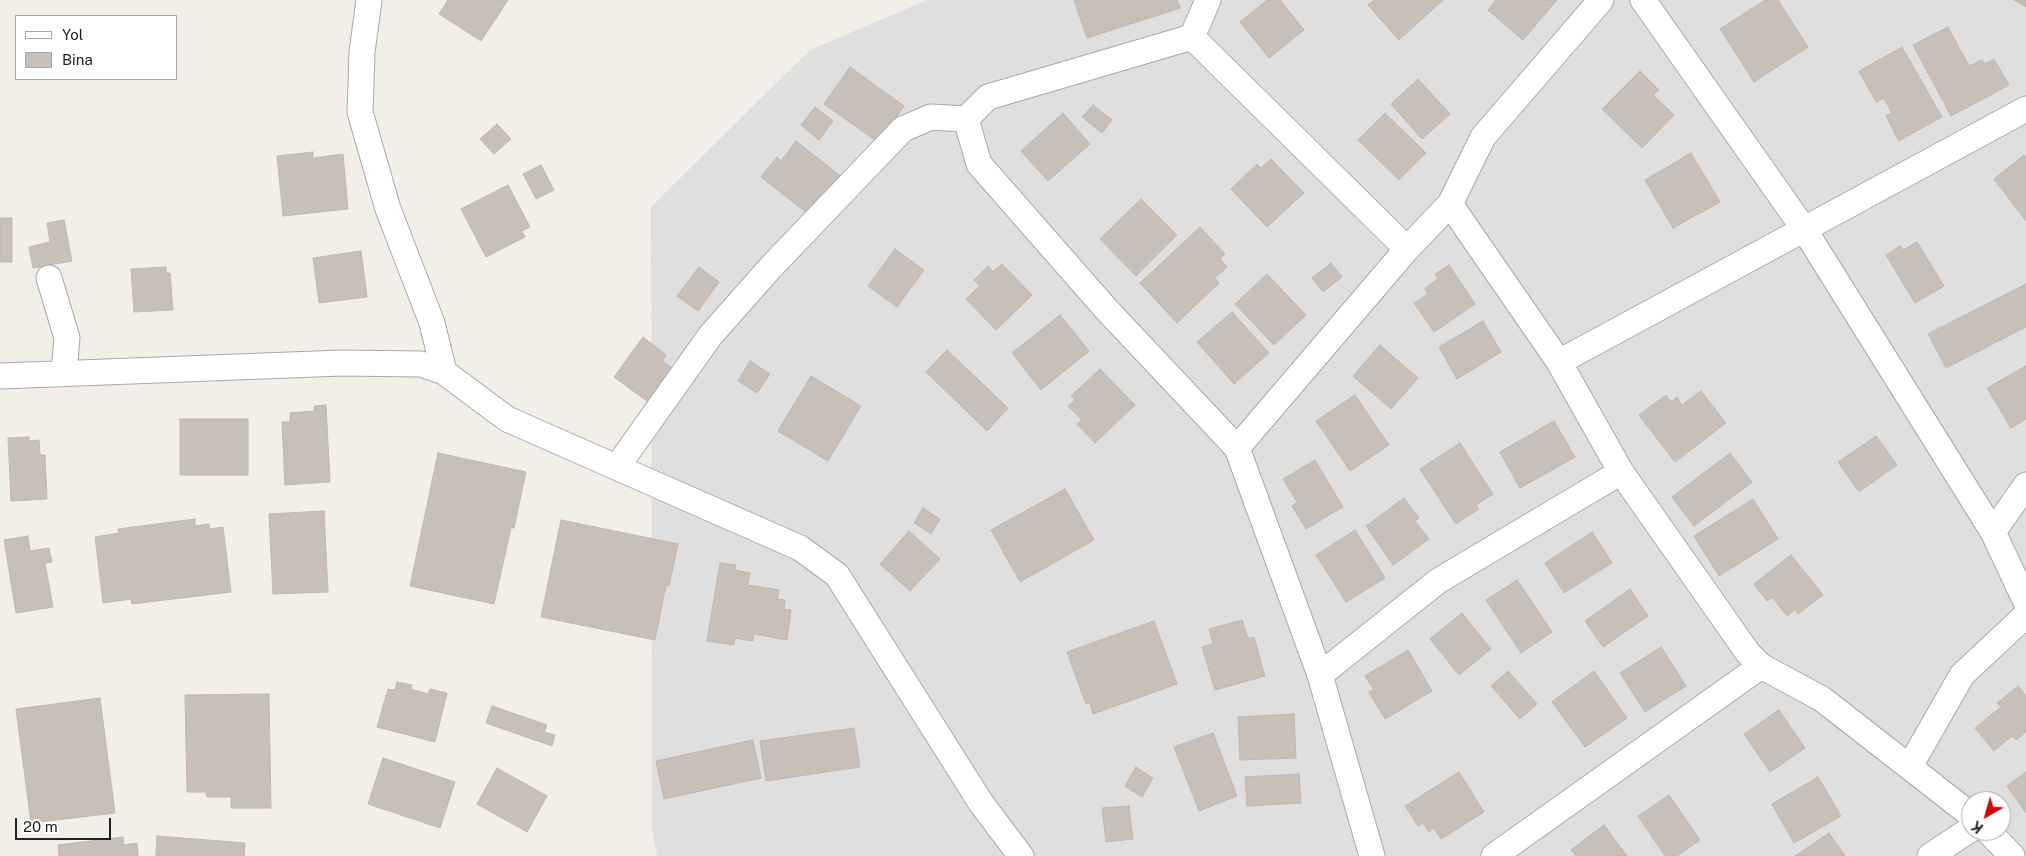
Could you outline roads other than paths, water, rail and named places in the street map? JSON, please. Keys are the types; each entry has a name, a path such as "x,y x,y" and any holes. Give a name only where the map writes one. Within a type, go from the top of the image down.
{"street":[{"path":"369,0 362,52 360,112 388,209 432,323 444,372"},
{"path":"1192,37 1208,0"},
{"path":"1237,448 1407,249 1450,204 1482,136 1601,0"},
{"path":"1642,0 1804,229 1993,532 2026,602"},
{"path":"617,467 710,336 771,266 903,128 931,117 966,119 988,97 1192,37"},
{"path":"1192,37 1407,249"},
{"path":"1559,362 2026,109"},
{"path":"966,119 979,164 1106,309 1237,448 1320,675 1372,856"},
{"path":"1450,204 1559,362 1621,472 1748,653 1761,666 1822,699 1961,808"},
{"path":"49,278 67,338 64,372"},
{"path":"0,376 64,372 342,363 421,364 444,372 506,419 800,548 837,575 981,803 1021,856"},
{"path":"1320,675 1438,581 1621,472"},
{"path":"1993,532 2026,485"},
{"path":"1910,766 1962,675 2026,615"},
{"path":"1494,856 1761,666"},
{"path":"1930,856 1961,836"},
{"path":"1998,841 2012,856"}]}
